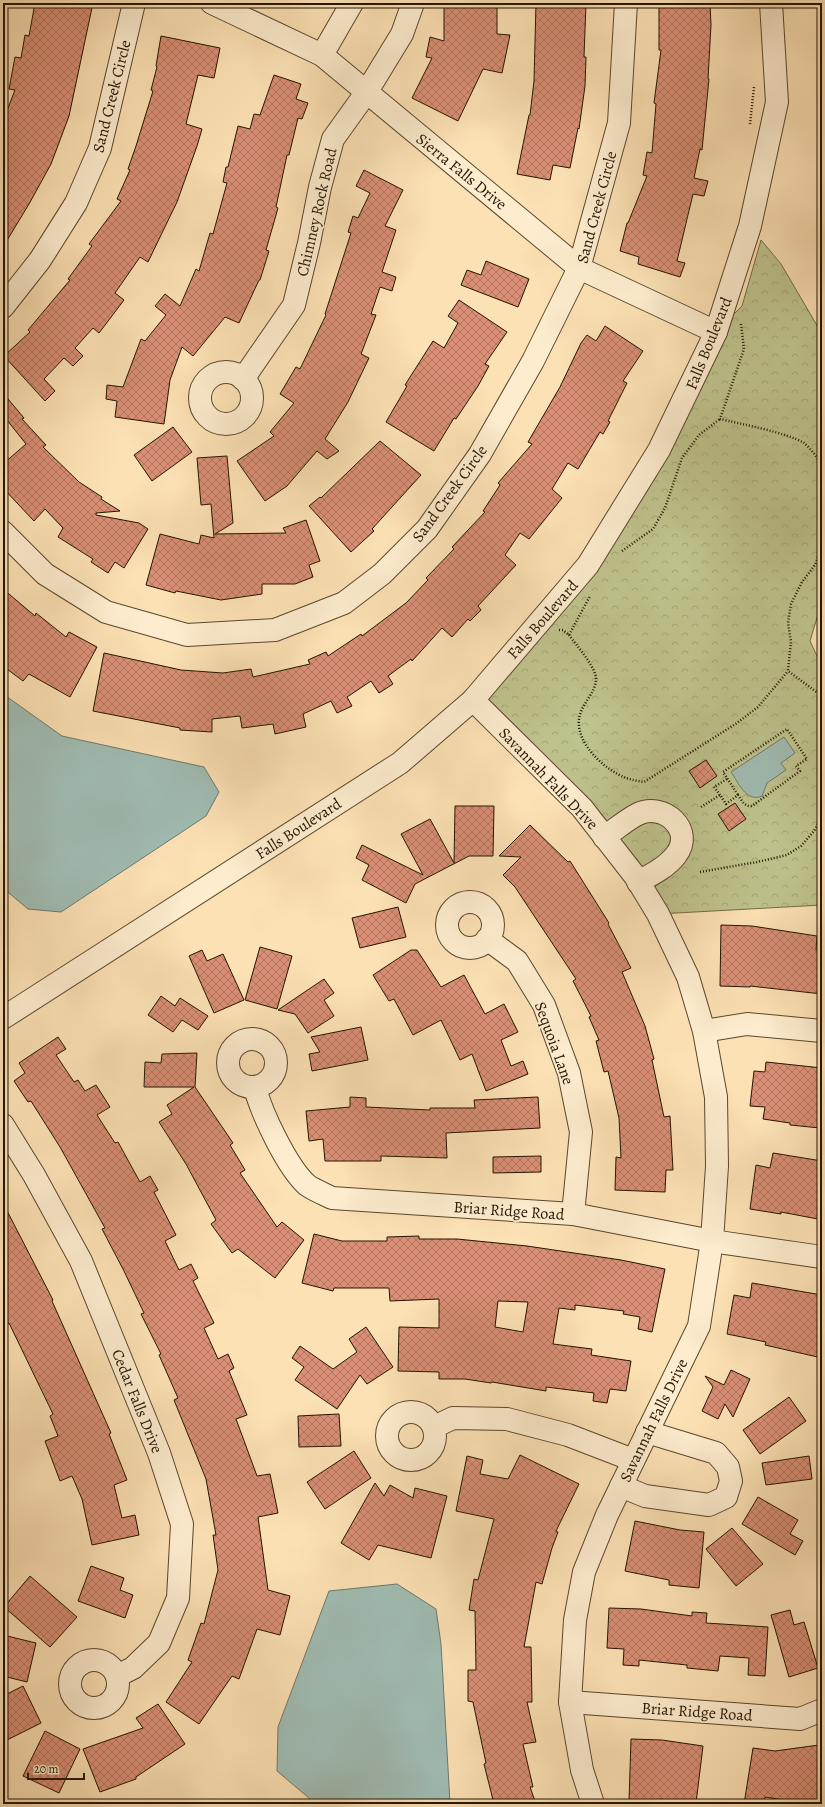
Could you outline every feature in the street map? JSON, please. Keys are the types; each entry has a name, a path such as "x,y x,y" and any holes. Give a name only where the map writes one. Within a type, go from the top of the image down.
{"street":[{"name":"Sand Creek Circle","path":"3,307 40,260 76,203 100,148 134,3"},
{"name":"Sierra Falls Drive","path":"212,3 322,55 366,93 580,268 716,332"},
{"path":"322,55 352,3"},
{"name":"Chimney Rock Road","path":"243,379 294,305 309,243 320,187 334,139 366,93 402,34 413,3"},
{"name":"Sand Creek Circle","path":"3,532 45,574 106,612 187,635 275,630 344,603 382,574 427,528 480,454 533,361 580,268 619,123 626,3"},
{"name":"Falls Boulevard","path":"3,1018 400,763 473,700 588,565 659,450 716,332 750,226 777,102 771,3"},
{"name":"Savannah Falls Drive","path":"473,700 582,808 638,882 658,914 688,977 704,1030 716,1097 717,1166 712,1241 699,1326 633,1460 584,1572 575,1620 570,1702 582,1770 593,1804"},
{"path":"604,837 639,814 656,811 670,816 677,823 681,832 682,844 677,855 667,865 638,882"},
{"name":"Sequoia Lane","path":"487,940 517,962 544,1005 569,1073 581,1132 574,1214"},
{"path":"704,1030 747,1024 822,1031"},
{"name":"Briar Ridge Road","path":"255,1088 260,1105 292,1169 308,1186 332,1198 574,1214 712,1241 822,1257"},
{"name":"Cedar Falls Drive","path":"3,1125 34,1175 81,1261 159,1453 182,1524 178,1598 159,1643 133,1668 116,1676"},
{"path":"434,1427 453,1418 507,1419 568,1435 633,1460"},
{"path":"621,1486 645,1496 709,1505 726,1497 731,1481 728,1467 716,1453 647,1432"},
{"name":"Briar Ridge Road","path":"570,1702 800,1719 822,1710"}],"path":[{"path":"748,132 754,86"},
{"path":"741,318 744,349 720,419 788,436 804,443 813,453 822,468"},
{"path":"569,635 593,668 596,678 595,686 582,707 579,720 581,735 589,750 612,771 627,778 644,782 737,723 758,707 788,671 791,641 788,623 791,604 802,582 815,565 822,546"},
{"path":"788,671 822,696"},
{"path":"787,729 806,759 796,766 800,771 752,806 748,807 738,795 723,772 787,729"},
{"path":"727,778 714,787 726,804 738,795"},
{"path":"701,807 720,795"},
{"path":"700,872 787,855 801,846 814,831 822,817"}],"green space":[{"path":"761,240 781,264 822,334 822,601 810,641 822,667 822,905 658,914 635,876 473,700 588,565 716,332 742,306"}],"water":[{"path":"3,694 62,736 204,767 219,792 206,816 61,912 28,909 3,888"},
{"path":"784,737 795,753 781,763 786,770 767,783 762,796 751,797 743,790 731,772"},
{"path":"397,1584 436,1609 441,1644 450,1804 316,1804 277,1771 278,1727 329,1591"}],"building":[{"path":"35,3 93,3 69,116 51,164 3,247 3,121 15,90 9,89 15,57 21,58 25,35 29,36"},
{"path":"444,3 497,3 497,34 510,35 502,73 483,69 458,121 412,98 432,58 426,57 430,37 444,41"},
{"path":"536,3 586,3 584,57 586,57 585,86 579,129 578,128 570,168 553,165 550,180 517,174 530,115 534,81"},
{"path":"659,3 710,3 711,25 709,79 702,150 700,149 694,178 708,181 704,196 693,194 677,261 685,263 680,277 638,264 639,257 620,251 627,223 647,176 643,175 647,152 652,153 656,104 654,103 661,50 659,50"},
{"path":"161,36 220,48 214,78 198,75 186,124 202,129 197,146 177,202 148,262 140,257 115,293 124,300 99,333 93,328 75,348 83,356 73,366 64,358 44,379 55,391 45,401 4,356 30,332 28,330 70,280 68,279 92,246 89,244 121,201 117,199 130,170 128,169 153,91 151,90 157,67"},
{"path":"274,75 301,84 296,99 308,103 302,119 298,118 289,155 287,155 276,207 278,208 266,250 269,251 260,280 239,323 225,317 193,356 182,347 170,380 164,424 115,417 117,401 106,399 107,385 123,387 141,339 145,341 166,315 155,306 165,294 180,306 196,269 199,271 210,233 213,234 227,183 223,182 238,126 250,129 254,114 260,115"},
{"path":"364,170 403,190 385,226 396,230 382,272 396,277 392,291 380,287 371,314 376,315 361,354 369,358 348,402 325,439 339,451 327,459 317,451 287,486 265,501 237,461 274,436 270,432 294,403 280,394 296,367 300,369 326,315 325,314 351,233 348,232 353,216 358,218 370,193 356,186"},
{"path":"486,261 529,279 518,307 461,285 467,270 481,275"},
{"path":"459,300 507,332 485,364 489,366 478,386 456,419 454,418 434,451 386,422 407,386 405,385 433,341 444,348 458,323 448,316"},
{"path":"605,326 643,351 623,381 627,383 608,421 610,422 603,434 600,432 578,469 568,463 552,489 562,498 529,539 520,533 505,555 516,565 478,606 481,610 470,621 468,619 452,637 442,628 412,661 411,659 388,676 393,684 379,693 371,681 347,697 352,706 337,713 331,701 303,714 306,727 275,734 273,724 242,728 240,716 212,719 212,732 180,730 180,728 93,711 104,653 181,670 223,673 251,669 253,677 310,664 308,660 326,652 328,656 361,634 362,636 406,603 428,580 426,578 454,549 452,547 485,512 483,511 500,485 498,483 532,444 528,442 560,387 581,343 587,335 596,341"},
{"path":"3,393 24,418 22,419 46,445 43,447 79,482 120,511 96,513 96,515 139,523 148,529 124,568 115,562 108,573 91,562 93,559 58,537 63,528 45,509 34,521 3,488 3,464 26,444 3,415"},
{"path":"173,427 192,452 152,481 134,455"},
{"path":"380,441 421,475 372,529 374,531 351,552 309,506 320,497 321,498"},
{"path":"227,456 233,523 215,534 286,533 283,528 306,520 320,561 309,565 313,577 295,584 262,584 262,594 221,600 176,591 175,593 146,585 160,534 199,544 201,535 214,538 211,504 201,505 197,458"},
{"path":"3,589 35,616 36,613 66,637 69,632 97,647 70,697 29,674 23,681 3,666"},
{"path":"706,760 717,776 700,788 689,771"},
{"path":"735,803 746,819 729,831 718,814"},
{"path":"455,806 494,806 493,856 469,856 415,884 406,903 362,880 369,865 356,858 362,845 423,875 401,834 430,819 454,863"},
{"path":"530,825 568,862 570,861 609,923 608,924 631,968 622,972 645,1026 654,1059 652,1060 664,1117 670,1116 673,1170 666,1170 665,1192 615,1190 616,1157 621,1158 619,1118 608,1071 604,1072 596,1041 599,1040 589,1017 591,1016 573,981 576,979 515,887 503,875 521,857 499,856"},
{"path":"398,907 406,937 360,948 352,918"},
{"path":"721,925 752,926 817,936 816,950 822,951 822,994 750,986 720,986"},
{"path":"260,947 292,956 277,1009 245,1000"},
{"path":"202,950 207,961 223,954 244,1000 214,1013 189,956"},
{"path":"411,950 417,950 441,987 464,975 485,1014 504,1004 518,1032 501,1040 511,1066 523,1061 528,1074 486,1091 472,1054 460,1060 441,1020 413,1035 394,999 389,1001 373,975"},
{"path":"324,979 334,993 324,1000 334,1016 308,1033 295,1014 278,1010"},
{"path":"161,996 175,1006 180,998 208,1016 198,1030 182,1020 173,1032 148,1015"},
{"path":"361,1027 368,1060 312,1071 309,1054 320,1052 311,1037"},
{"path":"58,1037 66,1049 56,1055 74,1082 78,1080 85,1091 96,1085 110,1107 97,1115 115,1143 118,1142 140,1182 150,1176 158,1190 154,1192 176,1235 165,1241 179,1270 191,1264 198,1278 193,1281 214,1323 204,1328 218,1359 228,1354 234,1368 229,1371 247,1415 236,1419 257,1476 270,1474 278,1513 258,1517 268,1590 290,1596 280,1635 257,1629 239,1679 232,1676 199,1724 166,1702 192,1662 188,1660 201,1623 204,1624 218,1570 213,1535 216,1535 206,1479 174,1400 178,1398 159,1355 161,1354 141,1314 144,1313 102,1229 105,1228 60,1147 31,1101 28,1102 14,1081 25,1073 19,1063"},
{"path":"197,1053 195,1087 233,1143 230,1145 245,1170 240,1173 277,1227 282,1222 304,1240 275,1278 238,1249 232,1253 211,1224 216,1220 186,1164 159,1122 172,1114 167,1105 194,1087 144,1087 145,1062 161,1063 162,1054"},
{"path":"766,1062 822,1068 820,1128 790,1125 790,1123 763,1119 765,1107 750,1106 754,1071 765,1072"},
{"path":"350,1097 366,1098 366,1107 430,1110 430,1108 475,1108 474,1100 538,1097 540,1128 446,1133 447,1158 381,1156 381,1161 325,1161 323,1139 309,1141 306,1111 350,1107"},
{"path":"773,1153 822,1161 822,1197 818,1219 781,1212 781,1214 750,1209 756,1165 770,1168"},
{"path":"541,1156 541,1172 493,1173 493,1157"},
{"path":"3,1203 53,1300 52,1301 111,1433 109,1434 127,1480 114,1485 122,1518 135,1515 139,1535 92,1545 82,1499 72,1476 60,1481 45,1441 58,1436 50,1416 53,1414 9,1323 3,1326"},
{"path":"314,1234 342,1241 387,1241 387,1237 419,1236 419,1239 457,1239 527,1246 621,1260 665,1269 652,1332 638,1329 640,1317 623,1314 624,1311 575,1305 575,1310 559,1308 553,1344 592,1349 591,1355 631,1361 626,1391 610,1389 607,1403 593,1401 594,1393 546,1387 546,1391 465,1379 439,1379 439,1372 398,1371 399,1327 439,1328 439,1299 390,1301 389,1288 334,1288 333,1291 302,1283","holes":["498,1301 528,1302 523,1332 495,1327"]},
{"path":"752,1283 822,1295 822,1358 765,1345 766,1342 727,1334 734,1295 750,1298"},
{"path":"366,1327 393,1367 367,1384 360,1375 337,1409 295,1380 304,1367 292,1358 300,1346 333,1369 357,1352 349,1339"},
{"path":"731,1370 750,1379 733,1417 725,1404 718,1419 702,1411 713,1387 705,1376 724,1385"},
{"path":"789,1397 806,1421 760,1454 743,1430"},
{"path":"339,1414 341,1446 299,1447 298,1416"},
{"path":"354,1451 371,1478 325,1509 307,1482"},
{"path":"520,1455 579,1484 556,1531 558,1532 542,1584 536,1582 524,1647 531,1647 532,1702 527,1702 536,1742 523,1744 533,1787 530,1787 536,1804 494,1804 484,1764 486,1763 473,1702 468,1701 468,1670 476,1670 475,1611 469,1610 474,1579 478,1580 494,1519 456,1511 467,1456 483,1460 480,1474 508,1479"},
{"path":"809,1456 812,1479 766,1485 762,1463"},
{"path":"375,1483 384,1496 390,1485 413,1498 415,1488 447,1496 431,1558 378,1545 369,1560 341,1543"},
{"path":"758,1497 798,1520 790,1534 803,1541 795,1555 742,1524"},
{"path":"635,1521 680,1530 704,1532 699,1588 669,1585 669,1580 625,1571"},
{"path":"732,1528 763,1564 736,1586 706,1549"},
{"path":"91,1566 124,1578 120,1590 133,1595 125,1618 78,1601"},
{"path":"30,1576 77,1617 50,1647 4,1607"},
{"path":"609,1608 641,1609 692,1616 692,1612 707,1613 706,1623 768,1627 765,1676 748,1675 749,1658 720,1656 718,1671 687,1668 687,1665 639,1660 639,1666 623,1665 624,1649 607,1648"},
{"path":"790,1610 794,1625 804,1622 818,1668 789,1677 771,1615"},
{"path":"3,1635 36,1643 27,1682 3,1676"},
{"path":"23,1686 41,1723 3,1742 3,1696"},
{"path":"158,1704 185,1744 136,1777 136,1779 100,1792 83,1749 143,1728 136,1718"},
{"path":"45,1731 80,1749 59,1793 23,1776"},
{"path":"631,1739 662,1740 703,1746 696,1803 660,1799 660,1802 629,1801"},
{"path":"819,1745 822,1764 822,1804 796,1804 796,1802 765,1797 764,1804 744,1804 753,1748 775,1751"}]}
